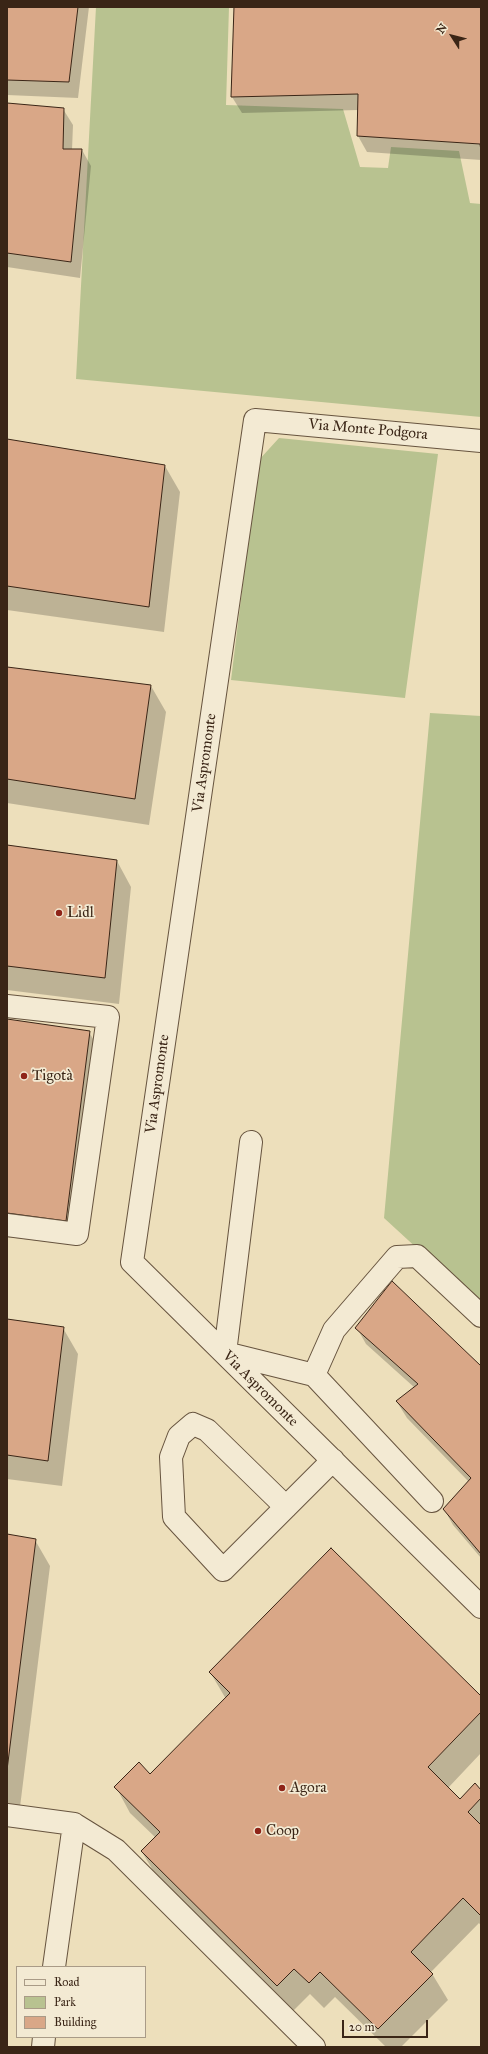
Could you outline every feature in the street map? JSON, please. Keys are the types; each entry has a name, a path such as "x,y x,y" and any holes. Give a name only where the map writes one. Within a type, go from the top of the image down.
{"street":[{"name":"Via Monte Podgora","path":"255,420 481,440"},
{"name":"Via Aspromonte","path":"255,420 132,1262 481,1607"},
{"path":"7,1006 108,1018 77,1234 7,1225"},
{"path":"251,1142 225,1354 314,1375 432,1501"},
{"path":"314,1375 334,1330 396,1257 417,1256 481,1316"},
{"path":"286,1507 207,1430 193,1424 180,1436 170,1457 174,1517 224,1570 286,1507 332,1460"},
{"path":"7,1815 74,1824 116,1850 314,2047"},
{"path":"54,1966 74,1824"}],"green space":[{"path":"96,7 229,7 226,105 343,109 360,167 388,168 391,147 459,151 470,203 481,204 481,417 76,379"},
{"path":"279,438 438,454 405,698 231,680 258,461"},
{"path":"430,713 481,716 481,1307 384,1218"}],"building":[{"path":"7,7 78,7 69,82 7,80"},
{"path":"234,7 481,7 481,151 480,144 357,136 358,94 231,97"},
{"path":"7,103 64,108 63,149 82,149 71,262 7,253"},
{"path":"7,439 165,465 149,607 7,586"},
{"path":"7,667 151,685 135,799 7,779"},
{"name":"Lidl","path":"7,845 117,860 105,978 7,966"},
{"path":"7,1019 90,1031 66,1221 7,1213"},
{"path":"392,1281 481,1366 481,1554 443,1509 471,1478 396,1401 418,1384 355,1328"},
{"path":"7,1319 64,1327 48,1461 7,1455"},
{"path":"7,1534 36,1539 7,1770"},
{"name":"Agora","path":"331,1548 481,1696 481,1712 428,1767 460,1799 475,1783 481,1790 481,1798 468,1812 481,1825 481,1916 463,1898 411,1952 433,1974 378,2029 320,1972 309,1983 294,1969 277,1986 141,1851 160,1832 114,1787 139,1762 150,1774 230,1693 209,1672"}],"place":[{"name":"Lidl","path":"59,913"},
{"name":"Tigotà","path":"24,1076"},
{"name":"Agora","path":"282,1788"},
{"name":"Coop","path":"258,1831"}]}
